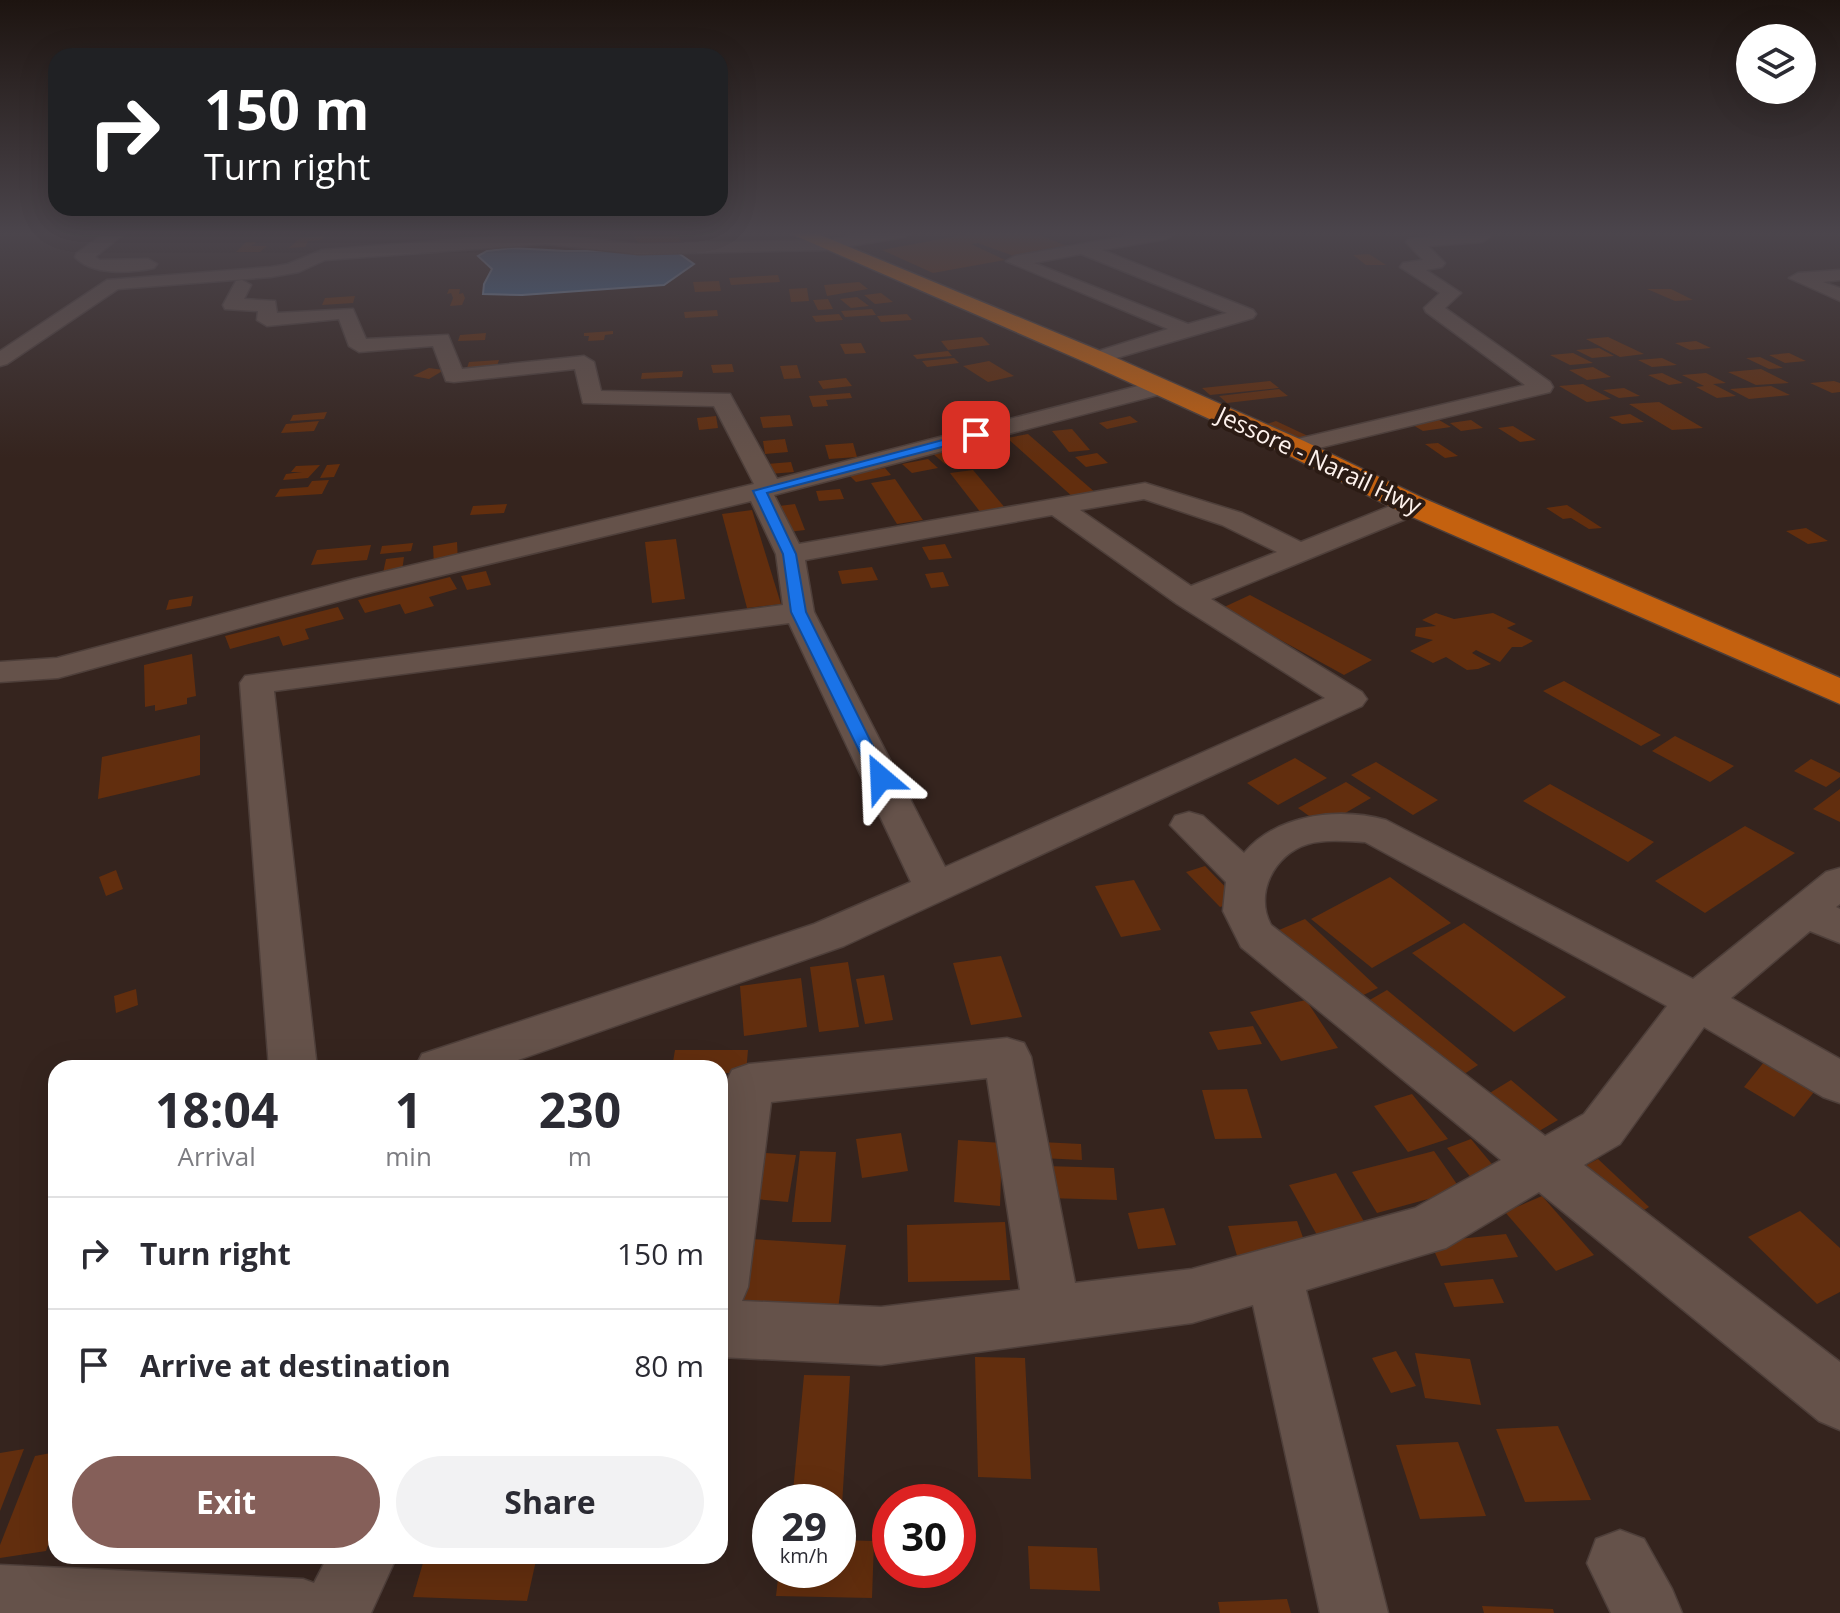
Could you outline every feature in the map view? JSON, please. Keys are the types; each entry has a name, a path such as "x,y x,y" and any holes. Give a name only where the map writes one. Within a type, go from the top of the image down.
{"highway":[{"name":"Jessore - Narail Hwy","path":"975,307 1294,447 1414,506 1840,692"}],"street":[{"path":"0,360 78,307"},
{"path":"80,309 94,307"},
{"path":"268,307 267,320 346,313 359,346 441,339 454,376 584,362 591,398 722,399 764,488 790,554 799,612 935,888"},
{"path":"1130,307 1187,330"},
{"path":"1096,358 1246,314 1229,307"},
{"path":"1294,447 1542,387 1434,307"},
{"path":"0,672 58,668 364,585 1161,387"},
{"path":"790,554 1145,491 1232,519 1300,552"},
{"path":"1188,598 1414,506"},
{"path":"493,1059 829,935 1350,699 1188,598 1058,507"},
{"path":"292,1060 257,683 799,612"},
{"path":"1189,825 1248,879"},
{"path":"1840,1083 1697,1001 1372,829 1326,829 1292,835 1263,856 1248,879 1243,908 1256,936 1840,1400"},
{"path":"728,1329 881,1336 1192,1296 1427,1230 1602,1129 1697,1001 1829,907"},
{"path":"728,1231 749,1084 1007,1057 1052,1314"},
{"path":"1274,1273 1354,1613"},
{"path":"335,1613 360,1564"},
{"path":"0,1599 303,1613"}],"building":[{"path":"872,309 876,315 845,317 841,311"},
{"path":"717,310 718,316 685,318 684,312"},
{"path":"839,314 843,320 816,322 812,316"},
{"path":"907,314 912,320 881,322 877,316"},
{"path":"613,331 613,334 605,335 604,340 588,341 589,336 584,336 584,333"},
{"path":"486,333 485,340 458,341 460,335"},
{"path":"982,337 990,345 948,350 941,341"},
{"path":"1608,337 1644,354 1620,357 1586,339"},
{"path":"1696,341 1711,348 1690,350 1675,343"},
{"path":"861,343 866,353 845,354 840,344"},
{"path":"1599,348 1614,356 1592,358 1576,350"},
{"path":"948,351 952,356 917,359 913,355"},
{"path":"1573,353 1593,363 1570,365 1550,355"},
{"path":"1789,353 1806,361 1785,363 1769,355"},
{"path":"1760,357 1783,368 1769,369 1746,358"},
{"path":"954,358 959,363 927,367 922,361"},
{"path":"1662,358 1677,365 1652,367 1638,360"},
{"path":"499,360 497,366 467,368 469,362"},
{"path":"989,361 1014,376 988,382 963,366"},
{"path":"732,364 734,372 713,373 711,365"},
{"path":"797,365 801,378 784,379 780,366"},
{"path":"1593,367 1611,377 1587,380 1569,370"},
{"path":"429,368 444,370 429,379 413,376"},
{"path":"1761,369 1789,383 1756,385 1728,372"},
{"path":"683,371 682,377 641,379 642,373"},
{"path":"1662,373 1683,383 1669,385 1648,375"},
{"path":"1706,373 1726,383 1713,384 1736,396 1717,398 1696,387 1704,386 1682,375"},
{"path":"846,378 852,386 823,389 818,381"},
{"path":"1270,381 1279,388 1210,395 1202,388"},
{"path":"1810,383 1840,383 1840,392 1832,393"},
{"path":"1583,384 1611,399 1587,402 1559,386"},
{"path":"1771,386 1790,395 1749,399 1730,389"},
{"path":"1624,388 1640,396 1619,398 1603,390"},
{"path":"1279,389 1288,396 1227,403 1219,396"},
{"path":"850,393 852,398 826,400 828,406 813,407 809,396"},
{"path":"1659,402 1703,428 1672,430 1629,404"},
{"path":"996,406 1005,416 986,418 977,409"},
{"path":"327,412 324,419 290,421 293,415"},
{"path":"1630,414 1644,422 1622,424 1609,417"},
{"path":"790,415 793,426 763,428 760,417"},
{"path":"716,416 718,428 699,430 697,418"},
{"path":"1130,416 1138,422 1107,429 1099,423"},
{"path":"1434,417 1451,427 1423,431 1406,421"},
{"path":"1471,420 1483,428 1461,431 1450,423"},
{"path":"319,421 314,431 281,433 286,424"},
{"path":"1276,421 1308,436 1296,439 1264,425"},
{"path":"1513,426 1536,440 1520,442 1498,428"},
{"path":"1072,429 1090,450 1069,452 1052,431"},
{"path":"1028,434 1097,494 1074,498 1007,438"},
{"path":"785,439 788,452 765,454 763,441"},
{"path":"853,443 857,457 829,459 825,445"},
{"path":"1438,443 1458,456 1445,458 1425,444"},
{"path":"965,446 979,457 945,464 932,453"},
{"path":"1097,453 1108,463 1086,467 1075,457"},
{"path":"928,459 938,468 912,473 902,464"},
{"path":"791,462 794,472 769,474 767,464"},
{"path":"340,464 334,477 320,478 327,465"},
{"path":"320,465 308,478 283,480 286,474 302,472 291,472 296,466"},
{"path":"885,468 891,475 856,482 849,475"},
{"path":"973,470 1006,509 981,513 950,473"},
{"path":"895,479 923,520 897,524 871,483"},
{"path":"329,480 322,494 275,497 280,489 308,487 312,481"},
{"path":"840,489 844,499 819,501 816,491"},
{"path":"507,504 504,513 470,515 473,506"},
{"path":"795,504 805,530 780,533 771,507"},
{"path":"1567,505 1602,528 1589,529 1571,518 1563,519 1546,508"},
{"path":"752,510 781,604 747,608 722,514"},
{"path":"1806,528 1828,541 1808,544 1786,531"},
{"path":"676,539 685,599 652,603 645,542"},
{"path":"457,542 458,562 434,565 433,546"},
{"path":"413,543 411,551 380,554 382,546"},
{"path":"945,544 952,558 929,560 922,547"},
{"path":"371,545 367,560 311,565 317,550"},
{"path":"404,557 402,571 383,573 386,559"},
{"path":"872,567 878,580 842,584 838,571"},
{"path":"486,571 491,585 467,590 461,576"},
{"path":"943,572 949,586 931,588 925,574"},
{"path":"450,577 457,589 429,597 434,606 405,614 400,604 365,613 358,600"},
{"path":"1250,595 1372,660 1344,675 1222,608"},
{"path":"193,596 191,606 166,610 169,600"},
{"path":"338,607 344,619 305,629 309,639 283,646 279,636 230,649 225,636"},
{"path":"1436,613 1454,619 1493,613 1516,624 1507,628 1533,641 1522,647 1512,647 1500,662 1476,650 1472,653 1491,664 1478,669 1467,670 1446,657 1433,663 1410,651 1433,640 1415,636 1416,628 1436,626 1422,620"},
{"path":"192,654 196,696 187,698 187,704 155,711 155,705 145,707 144,665"},
{"path":"1564,681 1661,735 1641,746 1543,691"},
{"path":"200,735 200,775 98,799 102,757"},
{"path":"1675,736 1734,766 1710,782 1652,751"},
{"path":"1295,758 1327,778 1278,805 1247,783"},
{"path":"1811,759 1840,773 1840,777 1826,787 1794,771"},
{"path":"1376,762 1438,800 1413,815 1351,775"},
{"path":"1346,782 1371,798 1323,826 1298,808"},
{"path":"1550,784 1654,842 1628,862 1523,801"},
{"path":"1840,789 1840,822 1813,809"},
{"path":"1745,826 1795,853 1705,913 1655,881"},
{"path":"1205,866 1239,901 1220,907 1186,872"},
{"path":"116,870 123,889 106,896 99,877"},
{"path":"1390,877 1451,923 1372,968 1311,919"},
{"path":"1134,880 1161,930 1121,937 1095,886"},
{"path":"1305,919 1378,988 1351,1001 1279,930"},
{"path":"1464,923 1566,997 1514,1032 1412,953"},
{"path":"1001,956 1022,1017 971,1025 953,963"},
{"path":"848,962 859,1027 819,1032 810,967"},
{"path":"884,975 893,1020 865,1024 856,979"},
{"path":"801,978 807,1027 744,1036 740,986"},
{"path":"136,989 138,1005 116,1013 114,996"},
{"path":"1387,990 1478,1065 1452,1082 1361,1005"},
{"path":"1306,1000 1338,1048 1281,1061 1250,1012"},
{"path":"1253,1026 1262,1044 1218,1050 1209,1032"},
{"path":"675,1050 748,1050 746,1073 728,1073 728,1060 673,1060"},
{"path":"1768,1057 1818,1087 1794,1117 1744,1087"},
{"path":"1511,1080 1558,1120 1534,1134 1488,1094"},
{"path":"1247,1089 1262,1138 1215,1139 1202,1090"},
{"path":"1412,1094 1448,1139 1408,1152 1374,1106"},
{"path":"901,1133 908,1171 862,1178 856,1139"},
{"path":"1471,1139 1506,1181 1481,1190 1447,1148"},
{"path":"958,1140 1002,1143 1000,1206 954,1202"},
{"path":"1041,1142 1081,1144 1082,1160 1041,1158"},
{"path":"800,1151 836,1152 831,1222 792,1222"},
{"path":"1434,1151 1461,1190 1377,1213 1352,1172"},
{"path":"753,1152 796,1155 788,1202 743,1198"},
{"path":"1598,1159 1649,1207 1631,1218 1579,1169"},
{"path":"1045,1166 1114,1168 1117,1200 1047,1198"},
{"path":"1336,1173 1370,1232 1322,1244 1289,1185"},
{"path":"1542,1196 1594,1255 1556,1271 1505,1212"},
{"path":"1164,1208 1176,1245 1138,1249 1128,1213"},
{"path":"1800,1211 1840,1248 1840,1292 1817,1304 1748,1237"},
{"path":"1297,1221 1309,1254 1238,1259 1228,1226"},
{"path":"1005,1222 1010,1280 908,1282 907,1225"},
{"path":"1506,1234 1518,1257 1441,1266 1430,1242"},
{"path":"751,1239 846,1245 837,1318 738,1312"},
{"path":"1493,1279 1504,1303 1454,1307 1444,1283"},
{"path":"1396,1351 1416,1386 1391,1393 1372,1358"},
{"path":"1415,1353 1470,1359 1481,1405 1425,1398"},
{"path":"975,1357 1025,1358 1031,1479 978,1477"},
{"path":"804,1375 850,1376 843,1484 794,1484"},
{"path":"1558,1426 1591,1500 1525,1502 1496,1429"},
{"path":"1458,1442 1486,1516 1420,1519 1396,1445"},
{"path":"24,1449 0,1511 0,1453"},
{"path":"48,1454 48,1545 46,1551 0,1558 0,1545 35,1456"},
{"path":"856,1540 872,1541 872,1598 776,1596 777,1588 856,1588"},
{"path":"1028,1546 1097,1548 1100,1591 1030,1589"},
{"path":"423,1564 535,1564 527,1601 413,1597"},
{"path":"1287,1599 1291,1613 1220,1613 1218,1602"},
{"path":"1482,1606 1553,1609 1554,1613 1484,1613"}],"route":[{"path":"881,778 799,612 790,554 759,491 976,435"}]}
